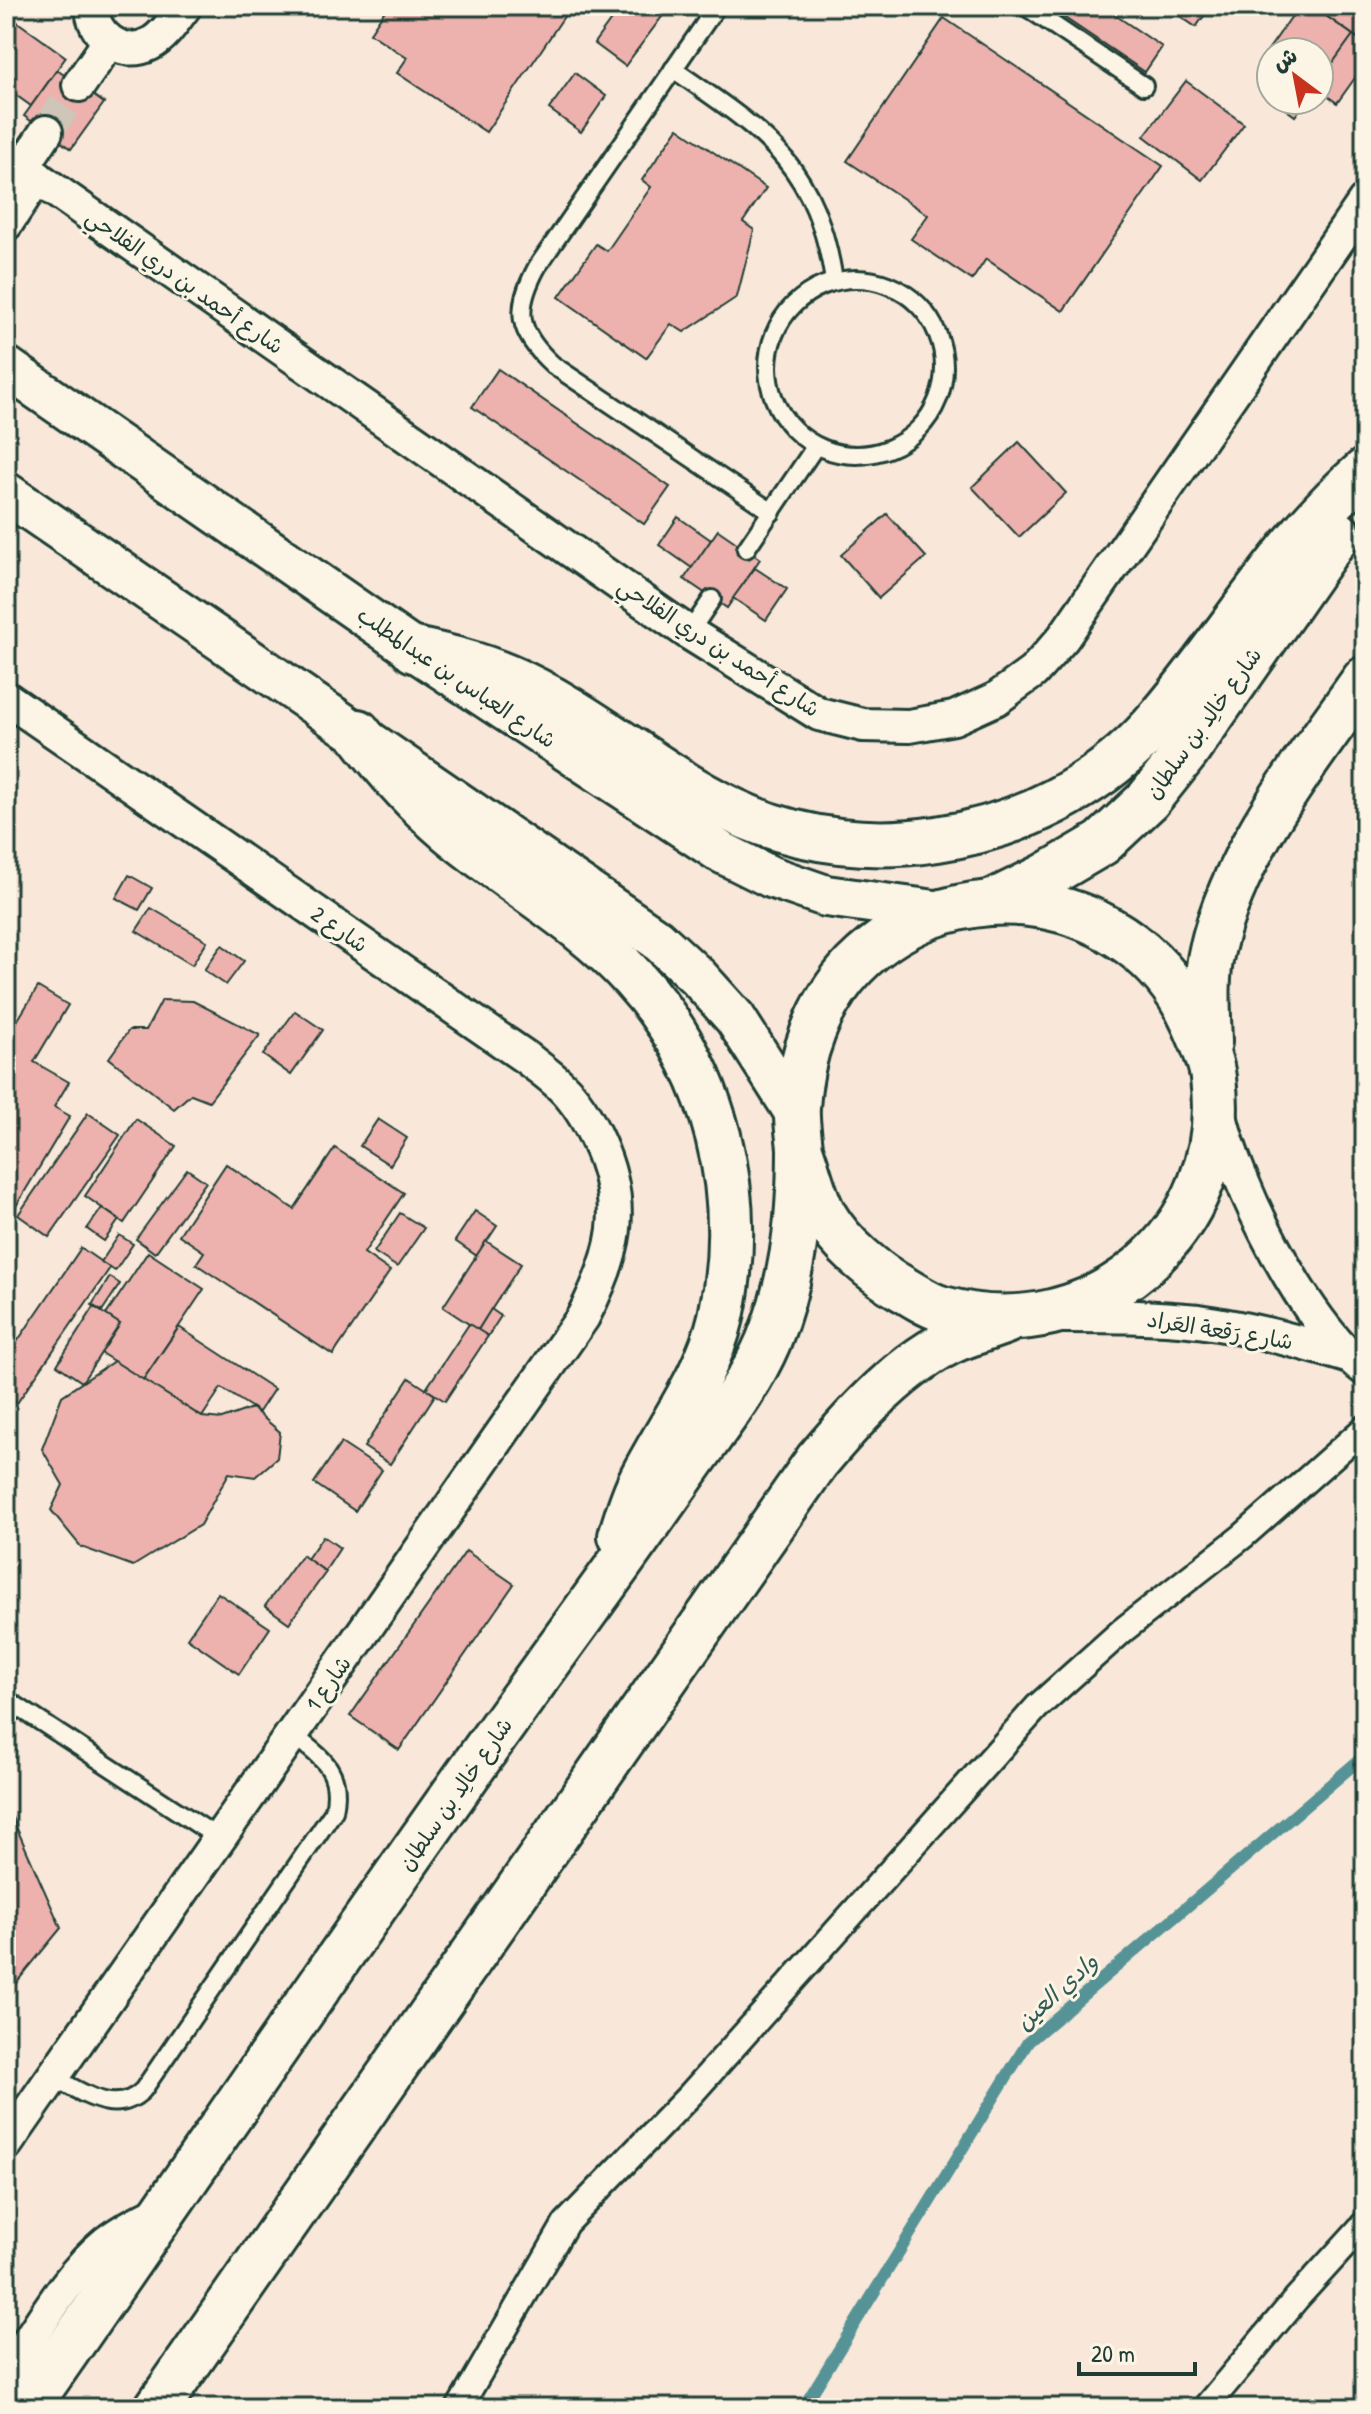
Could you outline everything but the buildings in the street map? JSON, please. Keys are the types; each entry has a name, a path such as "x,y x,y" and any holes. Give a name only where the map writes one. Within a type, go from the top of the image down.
{"main road":[{"path":"414,650 462,660 509,677 595,726 698,792 748,817 800,834 854,843 909,843 963,835 1016,819 1053,802 1111,765 1152,727 1325,509 1365,471"},
{"name":"شارع خالِد بن سلطان","path":"27,2408 484,1751 615,1573 731,1405 766,1348 788,1284 797,1217 802,1061 821,1012 852,968 893,934 942,912 968,904 995,901 1044,877 1102,843 1148,800 1196,739 1365,496"},
{"path":"157,2408 817,1461 857,1414 904,1372 956,1339 1103,1295 1154,1258 1192,1206 1213,1146 1207,997 1211,951 1252,849 1279,801 1365,679"},
{"path":"358,732 406,790 449,832 587,936 633,977 678,1038 700,1079 720,1136 730,1197 730,1258 720,1319 701,1377 646,1470 631,1503 620,1537 615,1573"},
{"path":"995,901 1067,909 1132,942 1181,994 1212,1072"},
{"path":"798,1131 825,1218 874,1273 939,1309 1028,1317"}],"street":[{"path":"92,6 92,17 98,31 109,42 122,48 150,44 173,23 185,6"},
{"path":"79,85 109,42"},
{"path":"6,224 21,167 46,132"},
{"name":"شارع أحمد بن دري الفلاحي","path":"21,167 689,633 819,714 863,725 909,726 954,718 996,699 1033,672 1063,638 1365,201"},
{"name":"شارع العباس بن عبدالمطلب","path":"9,364 414,650 719,851 771,877 826,896 942,912"},
{"path":"6,493 657,939 698,977 735,1018 798,1131"},
{"name":"شارع 2","path":"6,698 528,1059 562,1087 589,1123 608,1163 617,1207"},
{"name":"شارع رَقعة العَراد","path":"1212,1072 1224,1133 1263,1228 1295,1283 1356,1363"},
{"name":"شارع 1","path":"6,2144 583,1317 605,1270 617,1207"},
{"name":"شارع رَقعة العَراد","path":"1028,1317 1147,1317 1198,1321 1261,1332 1356,1363"},
{"path":"459,2408 566,2223 701,2082 1037,1707 1123,1630 1243,1536 1365,1428"},
{"path":"6,2375 82,2266 107,2242 167,2207"},
{"path":"1205,2408 1296,2299 1365,2223"}],"lane":[{"path":"717,6 537,267 524,292 522,320 532,346 553,365 772,512"},
{"path":"1025,6 1144,86"},
{"path":"673,69 756,127 780,152 801,180 817,211 828,244 834,280"},
{"path":"869,279 901,290 927,312 942,343 945,377 934,410 913,436 883,453 849,456 815,447 787,425 770,394 767,358 778,323 802,296 834,280 869,279"},
{"path":"746,549 815,447"},
{"path":"689,633 712,599"},
{"path":"6,1699 220,1839"},
{"path":"53,2077 111,2104 129,2101 143,2090 334,1811 336,1788 329,1764 292,1734"}],"waterway":[{"name":"وادي العين","path":"803,2408 1028,2042 1365,1755"}],"tunnel":[{"path":"46,132 79,85"}]}
